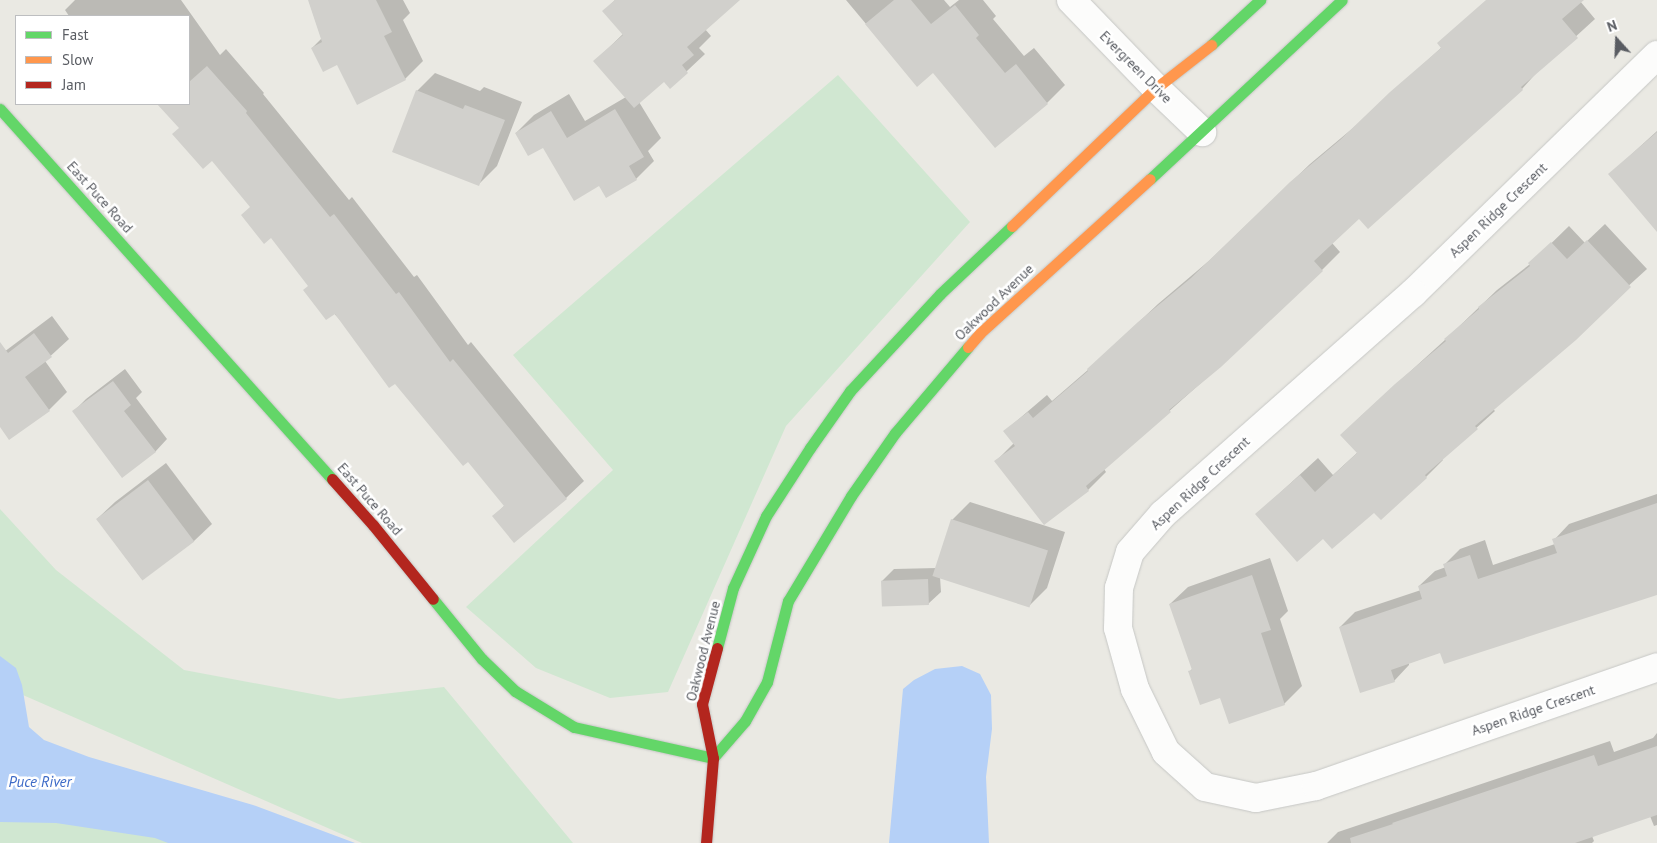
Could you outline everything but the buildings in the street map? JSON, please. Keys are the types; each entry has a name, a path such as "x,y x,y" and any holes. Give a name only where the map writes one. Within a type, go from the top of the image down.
{"street":[{"name":"Evergreen Drive","path":"1071,0 1156,88 1202,132"},
{"name":"Oakwood Avenue","path":"713,758 702,704 734,588 766,516 850,391 940,294 1097,147 1156,88 1209,47 1260,0"},
{"name":"Oakwood Avenue","path":"713,758 745,721 767,682 788,601 851,496 894,433 980,333 1202,132 1342,0"},
{"name":"Aspen Ridge Crescent","path":"1657,55 1413,293 1163,514 1130,552 1119,588 1118,628 1135,689 1166,752 1205,787 1256,798 1316,786 1657,666"},
{"name":"East Puce Road","path":"0,109 367,518 482,659 515,691 574,728 713,758"},
{"path":"706,843 713,758"}],"green space":[{"path":"838,75 970,222 786,426 668,692 610,698 536,668 466,607 613,470 513,355"},
{"path":"0,509 56,570 184,670 339,699 444,687 573,843 362,843 0,685"},
{"path":"0,780 217,843 0,843"}],"water":[{"name":"Puce River","path":"0,656 16,668 22,685 29,727 44,740 89,757 253,805 355,843 168,843 155,838 56,823 0,822"},
{"path":"962,666 980,674 991,695 992,729 986,777 989,843 889,843 903,689 914,680 935,669"}],"traffic: fast":[{"path":"1211,45 1260,0"},
{"path":"1150,179 1342,0"},
{"path":"0,109 332,479"},
{"path":"717,648 733,588 766,516 810,448 850,391 940,294 1012,226"},
{"path":"713,758 745,721 767,682 788,601 851,496 895,433 968,347"},
{"path":"433,599 482,659 515,691 574,727 713,758"}],"traffic: slow":[{"path":"1012,226 1156,88 1211,45"},
{"path":"968,347 980,333 1150,179"}],"traffic: jam":[{"path":"332,479 373,525 433,599"},
{"path":"706,843 713,758 702,704 717,648"}]}
